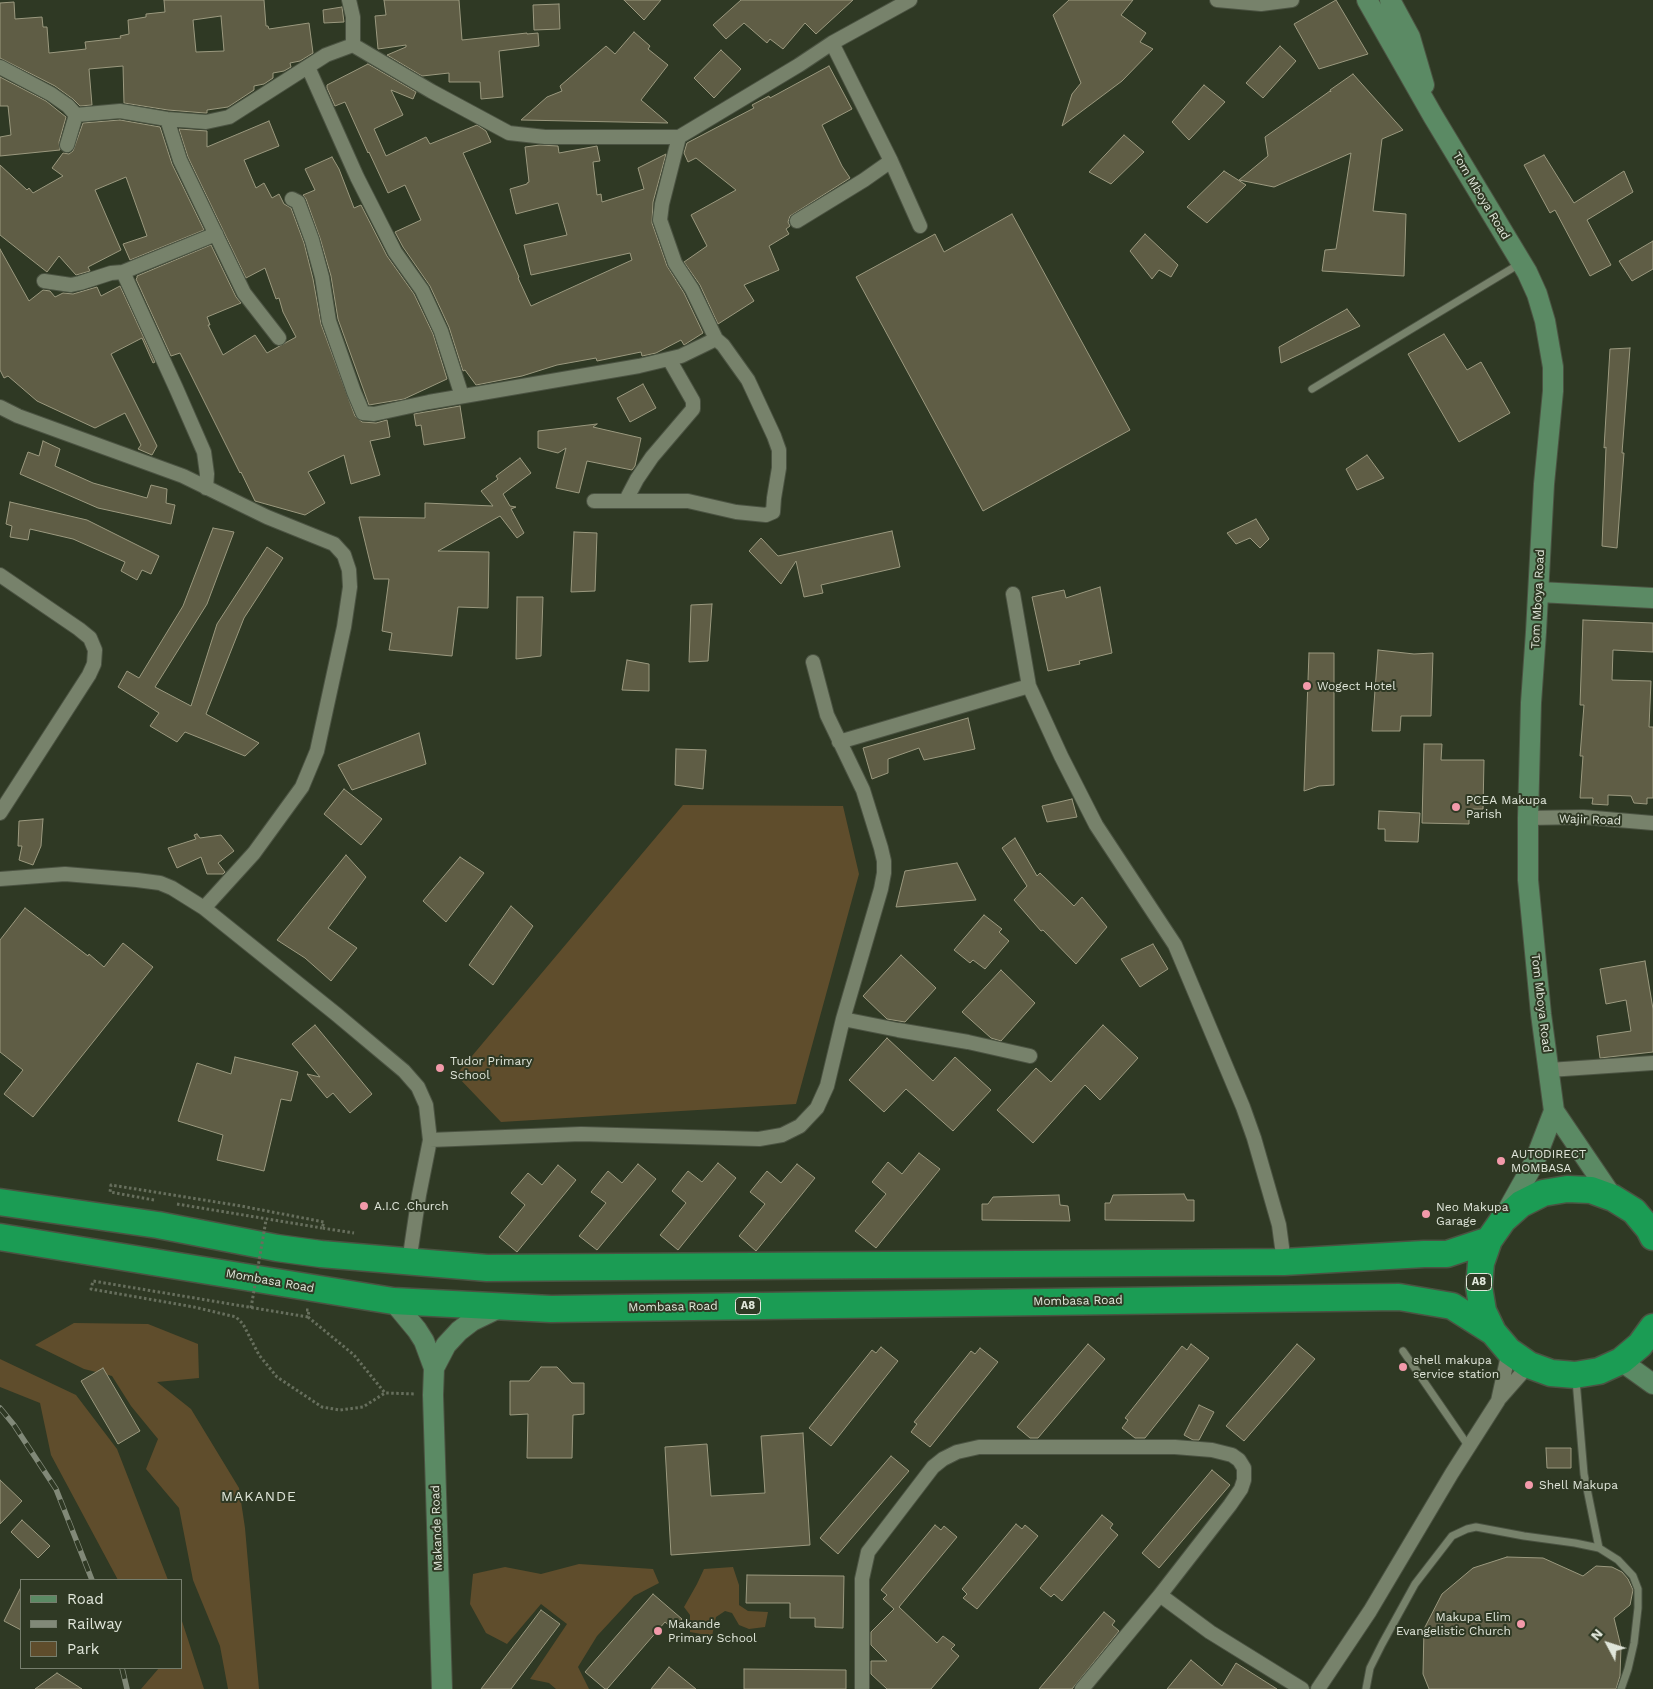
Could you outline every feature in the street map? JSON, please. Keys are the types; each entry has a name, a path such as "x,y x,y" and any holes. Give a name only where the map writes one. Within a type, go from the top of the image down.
{"highway":[{"name":"A8","path":"1653,1237 1634,1211 1614,1198 1591,1190 1567,1189 1543,1193 1521,1204 1496,1230 1481,1263 1479,1287 1483,1310 1510,1349 1551,1373 1575,1375 1599,1371 1621,1361 1640,1345 1653,1327"},
{"name":"A8","path":"0,1202 158,1225 277,1248 321,1254 487,1268 536,1269 1284,1262 1447,1254 1496,1230"},
{"name":"Mombasa Road","path":"0,1237 393,1300 501,1307 551,1309 1399,1297 1452,1306 1510,1349"}],"main road":[{"path":"1366,0 1433,116"},
{"path":"1390,0 1410,37 1433,116"},
{"name":"Tom Mboya Road","path":"1433,116 1521,263 1537,294 1545,320 1553,368 1553,391 1544,484 1531,703 1528,880 1534,952 1554,1111"},
{"path":"1539,592 1653,598"},
{"path":"1554,1111 1614,1198"},
{"path":"1496,1230 1534,1163 1554,1111"},
{"name":"Makande Road","path":"393,1300 424,1341 434,1368 433,1394 442,1689"},
{"name":"Makande Road","path":"434,1368 446,1345 459,1331 472,1321 501,1307"},
{"path":"1621,1361 1653,1384"}],"street":[{"path":"349,0 353,17 354,45"},
{"path":"76,115 120,110 167,119 217,121 228,117 326,54 354,45 431,91 509,133 545,137 679,137 832,43 910,0"},
{"path":"1217,0 1262,4 1292,0"},
{"path":"832,43 891,160 920,226"},
{"path":"0,67 51,94 68,106 76,115"},
{"path":"308,67 357,177 395,252 422,290 442,331 462,396"},
{"path":"67,145 76,115"},
{"path":"167,119 180,160 244,293 279,338"},
{"path":"594,501 688,500 736,512 766,515 773,512 779,468 779,450 774,436 748,380 722,344 716,339 692,289 675,263 660,220 662,204 679,137"},
{"path":"797,221 864,180 891,160"},
{"path":"292,199 298,202 312,240 322,277 324,296 332,329 363,413 374,414 462,396 639,366 681,356 716,339"},
{"path":"44,281 71,285 111,273 123,272 216,234"},
{"path":"123,272 204,452 207,474 206,488"},
{"path":"626,500 652,457 693,408 692,402 669,359"},
{"path":"0,407 18,416 183,476 267,516 334,544 344,555 349,570 350,587 344,627 317,751 302,787 254,853 204,908"},
{"path":"0,575 79,629 90,638 95,650 94,664 90,675 0,813"},
{"path":"1013,594 1030,686 1061,756 1096,825 1175,945 1243,1107 1279,1225 1284,1262"},
{"path":"430,1140 581,1134 759,1138 782,1135 800,1126 818,1108 827,1086 843,1019 881,889 884,867 881,848 863,790 839,742 824,706 812,662"},
{"path":"839,742 1030,686"},
{"name":"Wajir Road","path":"1528,818 1583,817 1653,823"},
{"path":"0,879 65,874 152,882 172,888 204,908 404,1071 418,1087 426,1105 430,1140 419,1195 409,1262"},
{"path":"843,1019 968,1042 1030,1056"},
{"path":"1549,1070 1653,1063"},
{"path":"1318,1689 1370,1611 1498,1401 1510,1349"},
{"path":"1498,1401 1510,1349"},
{"path":"862,1689 862,1579 868,1552 933,1467 957,1452 979,1447 1175,1447 1212,1450 1232,1455 1244,1468 1244,1480 1241,1489 1160,1595 1082,1689"},
{"path":"1160,1595 1210,1632 1302,1689"}],"lane":[{"path":"1312,389 1521,263"},
{"path":"1403,1351 1469,1447"},
{"path":"1575,1375 1584,1474 1598,1548"},
{"path":"1366,1689 1370,1668 1415,1584 1439,1552 1458,1532 1476,1527 1524,1536 1575,1542 1598,1548 1618,1560 1633,1576 1638,1589 1638,1608 1634,1643 1621,1689"}],"path":[{"path":"158,1201 110,1192 111,1184 324,1222 322,1228"},
{"path":"168,1203 266,1220 358,1233"},
{"path":"251,1308 266,1220"},
{"path":"386,1392 354,1355 308,1317 93,1281 91,1289 194,1307 236,1317 243,1324 259,1354 277,1377 322,1407 340,1410 363,1407 386,1392 433,1394"},
{"path":"246,1299 255,1300"},
{"path":"300,1309 309,1310 308,1317"}],"green space":[{"path":"683,805 843,806 859,874 796,1104 501,1122 456,1075"},
{"path":"74,1323 148,1324 198,1344 199,1378 157,1382 191,1409 239,1488 245,1528 259,1689 228,1689 220,1646 193,1580 179,1508 146,1469 158,1439 131,1406 112,1376 84,1369 35,1345"},
{"path":"0,1359 76,1395 117,1449 168,1579 117,1579 51,1455 40,1403 0,1387"},
{"path":"579,1564 653,1569 659,1583 634,1596 597,1636 578,1667 589,1689 556,1689 549,1683 530,1679 567,1624 541,1604 507,1644 486,1633 470,1604 473,1574 505,1567 541,1574"},
{"path":"733,1567 739,1585 739,1605 748,1611 768,1612 765,1627 749,1629 739,1625 732,1613 725,1611 716,1617 712,1636 690,1632 690,1615 684,1607 704,1569"},
{"path":"182,1621 204,1689 141,1689 158,1669 182,1669"}],"building":[{"path":"164,0 264,0 266,26 269,29 309,23 313,53 300,61 290,63 291,67 284,71 273,73 273,78 264,84 254,86 254,90 228,107 207,110 207,113 168,110 124,103 123,66 89,69 92,105 80,106 55,86 0,58 0,3 14,2 15,19 42,17 43,27 47,27 49,53 86,49 85,42 121,38 120,36 129,34 128,20 146,17 146,14 165,12","holes":["221,16 224,51 196,52 193,20"]},
{"path":"384,0 459,0 462,40 538,33 539,46 499,51 503,97 481,99 480,82 449,82 449,73 422,76 387,55 406,47 406,45 378,49 375,16 386,15"},
{"path":"624,0 661,0 644,20"},
{"path":"741,0 853,0 816,34 805,23 783,49 770,39 767,43 744,23 726,39 713,25"},
{"path":"1069,0 1133,0 1121,15 1146,33 1140,42 1153,49 1122,81 1062,126 1072,94 1081,83 1053,15"},
{"path":"1336,0 1368,54 1319,69 1294,24"},
{"path":"559,4 560,29 534,30 533,5"},
{"path":"342,7 344,22 324,23 323,10"},
{"path":"634,32 650,46 648,49 668,65 641,100 668,123 521,120 547,97 562,91 560,86 606,46 615,54"},
{"path":"1280,46 1296,61 1263,98 1246,83"},
{"path":"721,50 741,69 714,98 694,78"},
{"path":"368,64 416,92 413,99 391,90 403,115 374,129 386,156 426,137 430,144 477,125 486,131 491,142 463,153 531,306 632,260 630,253 531,275 524,245 567,235 558,203 516,214 510,189 529,182 525,147 540,145 558,146 559,153 597,146 600,161 593,162 597,195 601,194 602,202 644,189 638,168 666,154 653,202 652,223 667,266 684,293 703,333 684,345 681,340 656,353 642,356 641,352 597,361 596,358 557,365 522,376 476,385 465,370 463,371 449,327 430,286 395,232 421,220 405,185 388,193 345,102 335,106 327,88 327,85"},
{"path":"829,66 852,109 822,125 850,178 790,216 788,222 790,226 786,229 789,234 769,246 779,270 744,285 754,301 718,324 700,285 684,262 707,246 691,215 736,190 696,158 688,162 684,153 687,143 754,108 752,105 769,96 770,98"},
{"path":"1353,74 1403,130 1382,139 1373,211 1406,214 1404,276 1322,271 1325,250 1336,249 1351,153 1274,187 1239,180 1268,156 1265,137 1331,92 1330,90"},
{"path":"0,77 46,101 66,117 59,142 60,150 0,156 0,137 11,135 8,106 0,106"},
{"path":"1204,85 1225,102 1189,140 1172,122"},
{"path":"120,120 160,127 172,164 204,230 130,260 123,244 147,236 126,177 95,190 121,250 88,267 90,271 76,275 59,256 47,272 0,235 0,165 27,190 29,188 33,193 63,176 52,168 63,153 69,154 73,151 83,123"},
{"path":"269,121 279,146 244,160 256,188 264,183 272,198 279,194 284,204 291,208 304,243 321,324 355,416 362,422 376,423 387,420 390,437 370,441 380,475 351,484 344,455 308,472 325,503 305,515 255,501 180,353 171,356 136,279 137,276 211,245 236,297 241,303 207,317 210,325 208,325 223,355 255,335 267,353 296,337 283,312 279,298 276,299 265,268 246,278 188,157 179,129 207,131 207,147"},
{"path":"1124,135 1144,152 1111,184 1089,172"},
{"path":"1544,155 1574,203 1624,171 1633,192 1587,220 1611,265 1590,276 1555,210 1550,213 1524,165"},
{"path":"332,157 339,169 354,208 361,205 387,256 414,294 433,334 447,379 404,399 369,405 338,319 331,276 320,238 303,195 315,190 305,169"},
{"path":"1224,171 1246,185 1207,223 1187,207"},
{"path":"1012,214 1130,430 983,511 856,277 935,234 944,252"},
{"path":"1145,234 1178,265 1171,277 1159,270 1152,279 1130,251"},
{"path":"1653,241 1653,269 1632,281 1619,261"},
{"path":"0,249 29,301 43,290 50,291 55,297 63,293 73,294 97,287 101,296 120,286 155,362 153,363 142,338 111,354 157,446 152,455 138,449 141,445 125,413 95,428 37,401 8,376 4,378 0,370"},
{"path":"1347,309 1360,326 1281,363 1279,347"},
{"path":"1444,334 1467,370 1481,362 1510,413 1459,442 1408,354"},
{"path":"1630,348 1617,548 1602,546 1606,447 1604,448 1610,349"},
{"path":"643,384 656,408 630,422 617,398"},
{"path":"460,406 465,438 424,445 421,425 416,426 414,414"},
{"path":"597,424 593,427 641,438 635,466 632,470 587,461 579,493 556,488 566,448 558,453 538,448 538,431"},
{"path":"43,441 60,449 55,466 93,483 147,498 151,485 167,489 166,503 175,505 171,524 98,508 20,474 28,452 39,456"},
{"path":"1367,455 1384,478 1357,490 1346,469"},
{"path":"520,458 531,473 503,494 510,506 516,507 511,509 524,533 517,538 500,516 438,551 489,552 488,608 458,607 452,656 389,650 392,633 382,631 389,579 374,579 359,517 425,518 425,503 493,506 481,491 498,479 496,476"},
{"path":"10,502 87,520 159,556 151,574 142,570 137,580 121,571 125,562 73,539 30,529 28,540 10,537 12,526 6,524"},
{"path":"1256,519 1269,539 1260,548 1250,538 1236,544 1227,533"},
{"path":"213,528 234,532 207,604 155,687 191,706 217,624 267,547 283,558 244,618 206,714 259,743 245,756 185,732 177,742 150,726 159,713 118,687 127,671 139,678 183,606"},
{"path":"892,531 900,567 821,585 823,593 804,597 796,561 781,584 749,551 761,538 778,556"},
{"path":"574,532 597,533 595,591 571,592"},
{"path":"1100,587 1112,653 1079,661 1080,664 1048,671 1032,597 1064,590 1066,598"},
{"path":"517,597 543,597 541,656 516,659"},
{"path":"712,604 708,661 689,662 691,605"},
{"path":"1583,620 1653,623 1653,652 1613,650 1612,680 1651,681 1649,727 1653,727 1653,798 1647,798 1647,804 1634,803 1631,796 1608,795 1608,805 1592,804 1593,798 1580,798 1583,756 1580,756 1584,705 1580,705"},
{"path":"1378,650 1414,654 1433,653 1431,716 1401,716 1400,731 1372,731"},
{"path":"1309,653 1334,653 1334,785 1319,786 1304,791"},
{"path":"627,660 649,664 649,691 622,690"},
{"path":"968,718 975,749 924,760 919,748 888,759 888,773 872,779 863,748"},
{"path":"419,733 426,764 352,790 338,765"},
{"path":"1424,744 1442,744 1441,760 1484,760 1483,809 1469,809 1469,824 1422,823"},
{"path":"676,749 706,750 703,789 675,785"},
{"path":"344,789 382,819 361,845 324,814"},
{"path":"1072,799 1077,817 1047,822 1042,806"},
{"path":"1379,811 1420,813 1418,842 1385,841 1385,829 1378,829"},
{"path":"43,819 41,846 33,865 19,860 22,846 18,846 19,821"},
{"path":"197,834 200,838 221,835 234,851 218,863 225,872 223,874 207,874 201,857 177,868 168,848 196,839 194,835"},
{"path":"1015,838 1037,876 1040,873 1074,906 1082,897 1107,927 1076,964 1043,930 1041,931 1014,900 1027,886 1002,848"},
{"path":"346,855 366,877 328,928 357,948 331,981 305,958 277,940"},
{"path":"460,857 484,873 446,922 423,901"},
{"path":"957,863 976,900 896,907 905,871"},
{"path":"511,906 533,926 493,985 469,965"},
{"path":"25,908 104,967 123,943 153,967 33,1117 4,1094 23,1070 0,1052 0,940"},
{"path":"984,915 1002,929 999,932 1009,941 985,969 973,960 970,963 954,950"},
{"path":"1153,944 1168,969 1140,987 1121,959"},
{"path":"901,955 936,988 905,1022 887,1019 863,996"},
{"path":"1645,961 1653,1009 1653,1052 1600,1058 1597,1036 1631,1031 1626,1000 1606,1004 1600,969"},
{"path":"1001,970 1035,1003 1001,1041 991,1038 962,1012"},
{"path":"315,1025 372,1094 350,1113 333,1093 327,1098 307,1074 320,1077 292,1044"},
{"path":"1103,1025 1138,1058 1100,1100 1085,1085 1033,1143 997,1110 1036,1068 1051,1082"},
{"path":"887,1038 933,1081 955,1057 991,1090 953,1131 906,1089 884,1112 849,1080"},
{"path":"235,1057 298,1072 291,1101 281,1099 264,1171 217,1160 223,1135 178,1121 197,1063 231,1074"},
{"path":"919,1153 940,1169 876,1248 855,1231 886,1194 872,1182 888,1162 902,1174"},
{"path":"718,1163 736,1178 678,1250 660,1235 686,1203 672,1191 688,1171 702,1182"},
{"path":"638,1164 656,1179 597,1250 579,1236 606,1203 591,1192 608,1171 622,1183"},
{"path":"797,1164 815,1178 756,1251 739,1236 765,1204 750,1192 767,1171 781,1183"},
{"path":"558,1165 576,1180 517,1252 499,1237 525,1205 511,1193 528,1173 542,1185"},
{"path":"1184,1194 1187,1200 1194,1200 1194,1221 1105,1220 1105,1203 1110,1203 1113,1195"},
{"path":"1059,1195 1060,1205 1068,1206 1070,1221 982,1220 982,1204 988,1204 993,1197"},
{"path":"1088,1344 1105,1359 1038,1438 1030,1438 1017,1427"},
{"path":"1191,1344 1209,1358 1145,1438 1135,1438 1122,1428 1128,1420 1125,1418 1182,1346 1187,1350"},
{"path":"1297,1344 1315,1359 1244,1441 1226,1426"},
{"path":"881,1347 898,1361 831,1446 809,1428 872,1350 876,1353"},
{"path":"980,1348 998,1362 930,1447 911,1432 917,1424 914,1422 971,1351 975,1354"},
{"path":"541,1367 557,1367 572,1383 584,1383 584,1414 573,1415 572,1458 527,1458 528,1414 510,1415 510,1381 529,1381"},
{"path":"103,1368 140,1431 118,1444 81,1381"},
{"path":"1199,1405 1214,1412 1199,1440 1193,1440 1184,1435"},
{"path":"803,1433 810,1545 671,1555 665,1447 707,1444 711,1496 765,1493 761,1436"},
{"path":"1546,1448 1571,1448 1571,1468 1547,1468"},
{"path":"891,1456 909,1471 838,1554 820,1538"},
{"path":"1212,1470 1230,1485 1159,1568 1142,1553"},
{"path":"0,1480 22,1501 0,1524"},
{"path":"1102,1515 1113,1524 1110,1528 1118,1535 1062,1601 1054,1594 1051,1597 1040,1588"},
{"path":"22,1520 50,1546 38,1558 11,1532"},
{"path":"1016,1524 1022,1529 1025,1525 1038,1536 977,1609 963,1598 967,1594 962,1589"},
{"path":"935,1525 941,1530 944,1526 957,1537 899,1607 937,1643 943,1636 955,1645 951,1649 959,1656 931,1689 887,1689 871,1674 871,1661 887,1661 871,1645 871,1632 894,1609 883,1599 887,1595 881,1590"},
{"name":"Makupa Elim Evangelistic Church","path":"1507,1557 1543,1558 1583,1576 1596,1566 1612,1567 1622,1572 1628,1579 1633,1590 1630,1605 1614,1618 1621,1647 1620,1676 1616,1689 1429,1689 1423,1674 1424,1629 1442,1594 1473,1568"},
{"path":"747,1575 844,1576 843,1628 815,1627 815,1618 790,1618 790,1603 746,1603"},
{"path":"20,1589 20,1629 4,1621"},
{"path":"653,1594 682,1619 673,1629 665,1622 605,1689 585,1672"},
{"path":"541,1610 560,1624 511,1689 481,1689"},
{"path":"1104,1612 1115,1621 1112,1625 1119,1631 1072,1689 1039,1689"},
{"path":"1191,1660 1222,1686 1236,1663 1277,1689 1167,1689"},
{"path":"669,1667 696,1689 651,1689"},
{"path":"744,1669 846,1670 846,1689 744,1689"},
{"path":"57,1673 82,1689 35,1689"}],"railway":[{"path":"0,1408 14,1425 56,1489 92,1579"},
{"path":"122,1669 127,1689"}],"place":[{"name":"Wogect Hotel","path":"1307,686"},
{"name":"PCEA Makupa Parish","path":"1456,807"},
{"name":"Tudor Primary School","path":"440,1068"},
{"name":"AUTODIRECT MOMBASA","path":"1501,1161"},
{"name":"A.I.C .Church","path":"364,1206"},
{"name":"Neo Makupa Garage","path":"1426,1214"},
{"name":"shell makupa service station","path":"1403,1367"},
{"name":"Shell Makupa","path":"1529,1485"},
{"name":"Makupa Elim Evangelistic Church","path":"1521,1624"},
{"name":"Makande Primary School","path":"658,1631"}],"district":[{"name":"MAKANDE","path":"259,1497"}]}
